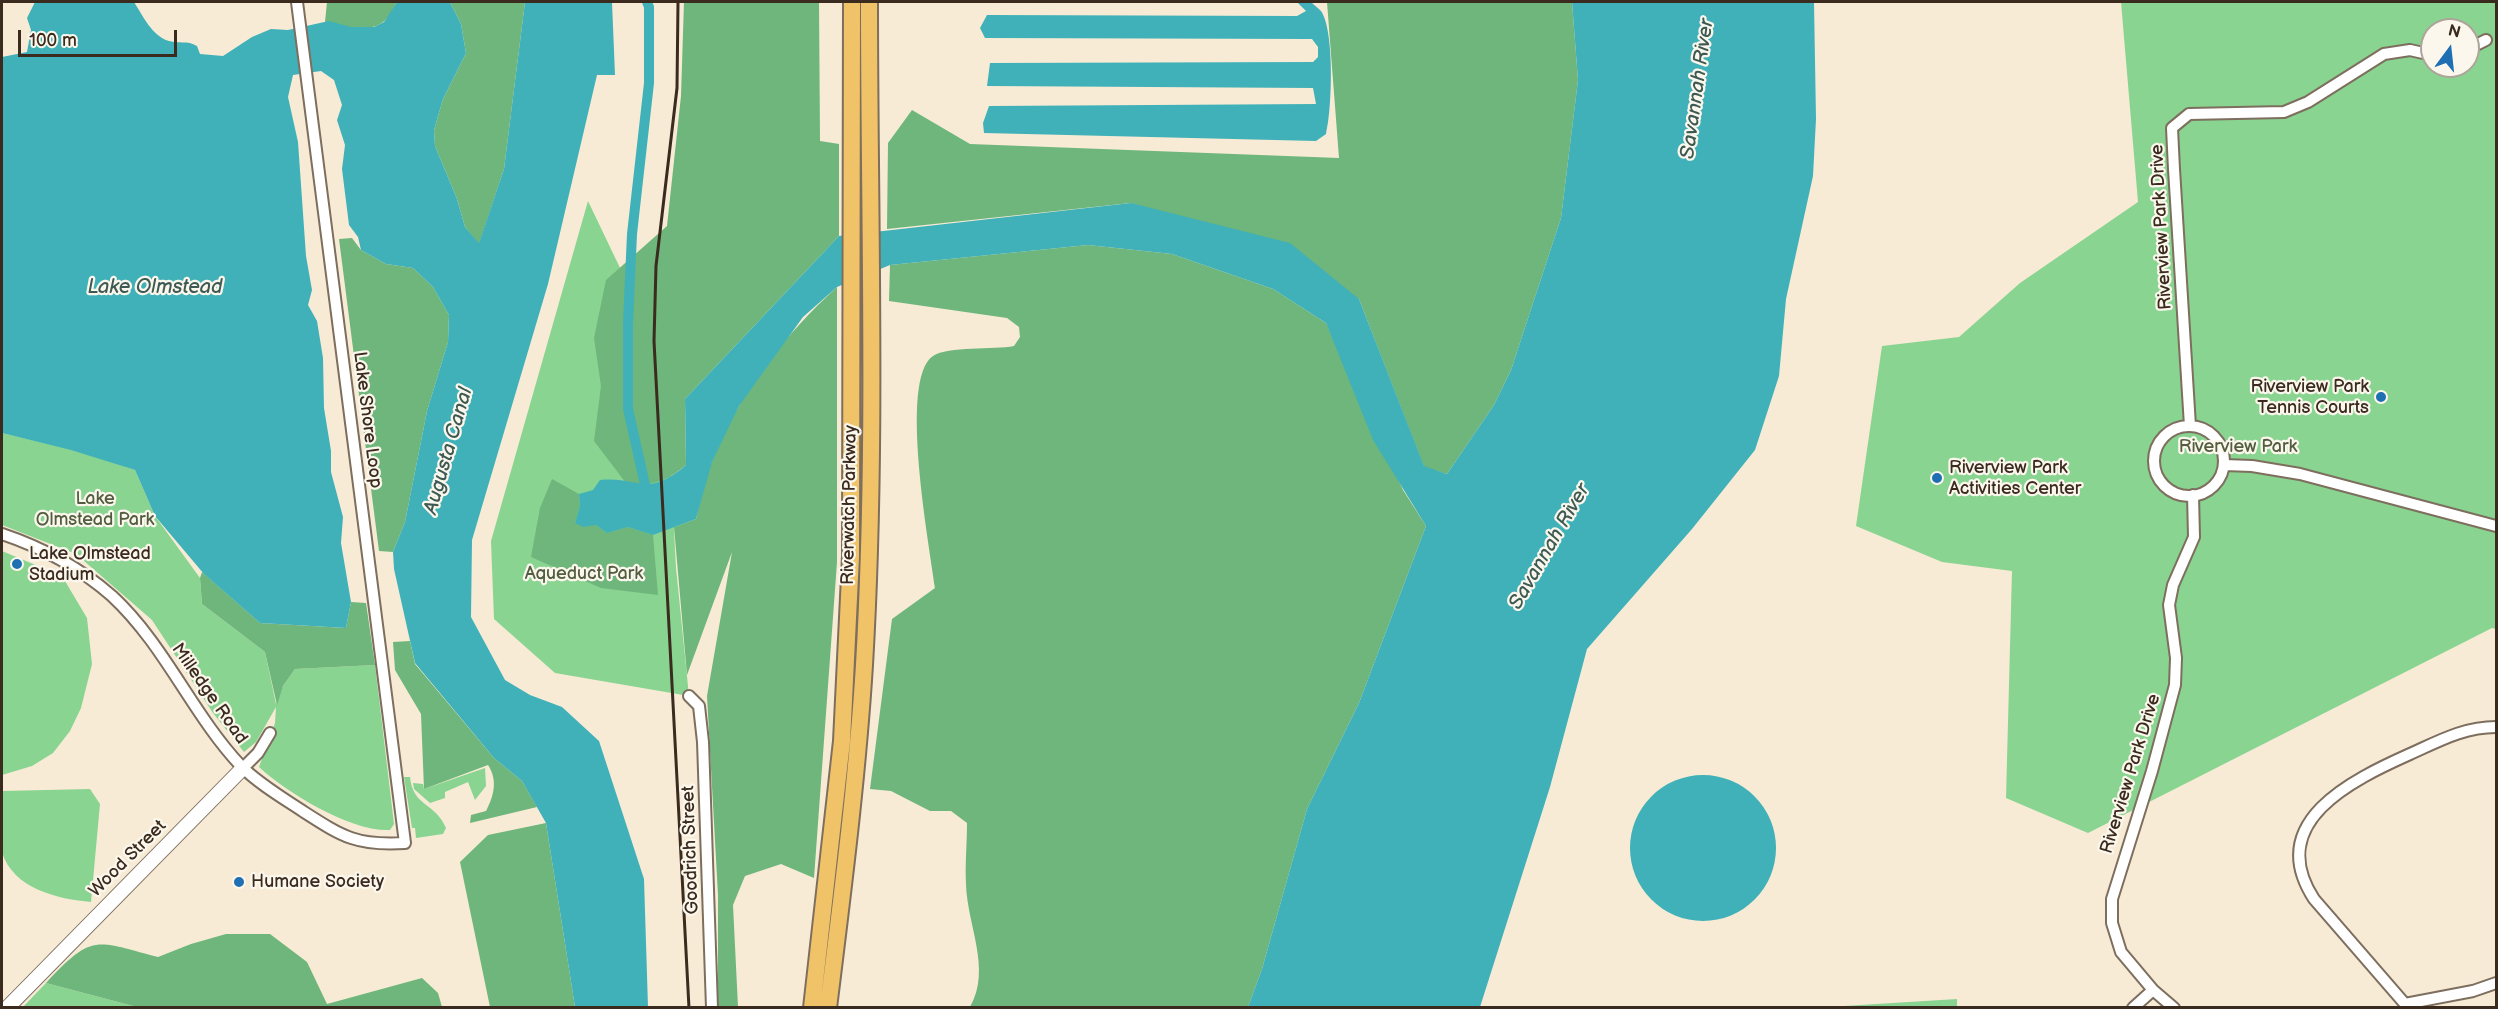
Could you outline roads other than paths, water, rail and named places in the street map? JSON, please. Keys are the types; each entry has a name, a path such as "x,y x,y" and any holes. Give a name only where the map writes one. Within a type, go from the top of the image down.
{"main road":[{"name":"Riverwatch Parkway","path":"812,1008 842,741 851,556 852,2"},
{"name":"Riverwatch Parkway","path":"828,1008 864,665 870,525 872,373 869,2"}],"street":[{"name":"Lake Shore Loop","path":"297,2 405,843"},
{"path":"2480,43 2486,40"},
{"name":"Riverview Park Drive","path":"2190,426 2174,169 2172,128 2175,123 2189,114 2284,112 2308,102 2384,54 2410,50 2420,52"},
{"path":"2190,426 2211,434 2219,443 2224,465 2214,486 2193,495 2181,495 2162,483 2154,462 2160,441 2179,428 2190,426"},
{"path":"2224,465 2284,471 2496,526"},
{"name":"Riverview Park Drive","path":"2174,1008 2153,990 2121,952 2112,923 2112,899 2152,771 2175,685 2176,658 2169,605 2173,585 2194,537 2193,495"},
{"name":"Milledge Road","path":"2,534 54,556 111,596 164,657 224,746 243,768 282,798 335,831 374,845 405,843"},
{"name":"Goodrich Street","path":"689,696 699,706 703,742 712,1008"},
{"path":"2496,727 2461,731 2376,770 2327,800 2312,817 2302,841 2301,871 2308,891 2401,1006 2474,991 2496,983"},
{"name":"Wood Street","path":"7,1008 258,753 270,734"},
{"path":"2133,1008 2153,990"}],"water":[{"name":"Lake Olmstead","path":"35,2 134,2 148,25 158,35 173,42 193,44 197,46 200,54 223,56 252,37 271,29 288,30 329,21 351,27 374,27 384,22 397,2 450,2 461,24 466,53 443,99 434,130 435,146 457,199 465,227 479,243 504,169 525,2 612,2 615,75 597,75 548,284 472,540 471,617 505,680 530,695 562,707 599,741 644,879 648,1007 575,1007 546,823 522,781 494,758 415,663 394,569 393,552 405,522 427,411 448,342 449,315 433,287 413,268 386,264 361,250 358,237 349,225 342,169 345,145 337,120 342,105 334,80 321,71 293,75 288,97 298,142 306,256 312,290 308,305 317,321 323,358 324,408 331,451 331,472 343,517 341,543 351,602 346,628 260,623 204,574 155,516 135,470 71,450 2,433 2,57 27,52 31,30 27,18"},
{"path":"1297,2 1311,2 1321,11 1329,35 1331,90 1328,123 1326,134 1316,141 984,133 983,123 989,106 1316,104 1313,88 987,86 990,63 1313,62 1318,57 1318,47 1312,39 985,38 980,28 987,15 1297,16 1306,11"},
{"name":"Savannah River","path":"1572,2 1814,2 1816,119 1813,176 1786,299 1779,376 1755,450 1692,529 1587,649 1550,787 1480,1007 1248,1007 1262,969 1307,809 1359,703 1426,526 1373,440 1326,323 1273,289 1172,254 1088,245 890,265 837,287 803,317 739,406 712,462 696,519 653,535 628,527 607,533 596,525 583,527 575,523 580,506 579,494 593,490 600,480 652,484 672,475 686,465 685,399 839,236 1131,203 1290,243 1359,299 1424,466 1447,474 1494,405 1511,370 1561,218 1578,80"},
{"path":"1703,775 1731,780 1755,796 1771,820 1776,848 1771,876 1755,900 1731,916 1703,921 1675,916 1651,900 1635,876 1630,848 1635,820 1651,796 1675,780"}],"waterway":[{"path":"647,2 649,7 649,83 632,234 628,323 628,409 648,498"}],"railway":[{"path":"678,2 677,88 656,266 654,341 689,1008"}],"place":[{"name":"Riverview Park Tennis Courts","path":"2381,397"},
{"name":"Riverview Park Activities Center","path":"1937,478"},
{"name":"Lake Olmstead Stadium","path":"17,564"},
{"name":"Humane Society","path":"239,882"}],"park label":[{"name":"Riverview Park","path":"2238,447"},
{"name":"Lake Olmstead Park","path":"95,509"},
{"name":"Aqueduct Park","path":"584,574"}],"water label":[{"name":"Augusta Canal","path":"449,451"}]}
